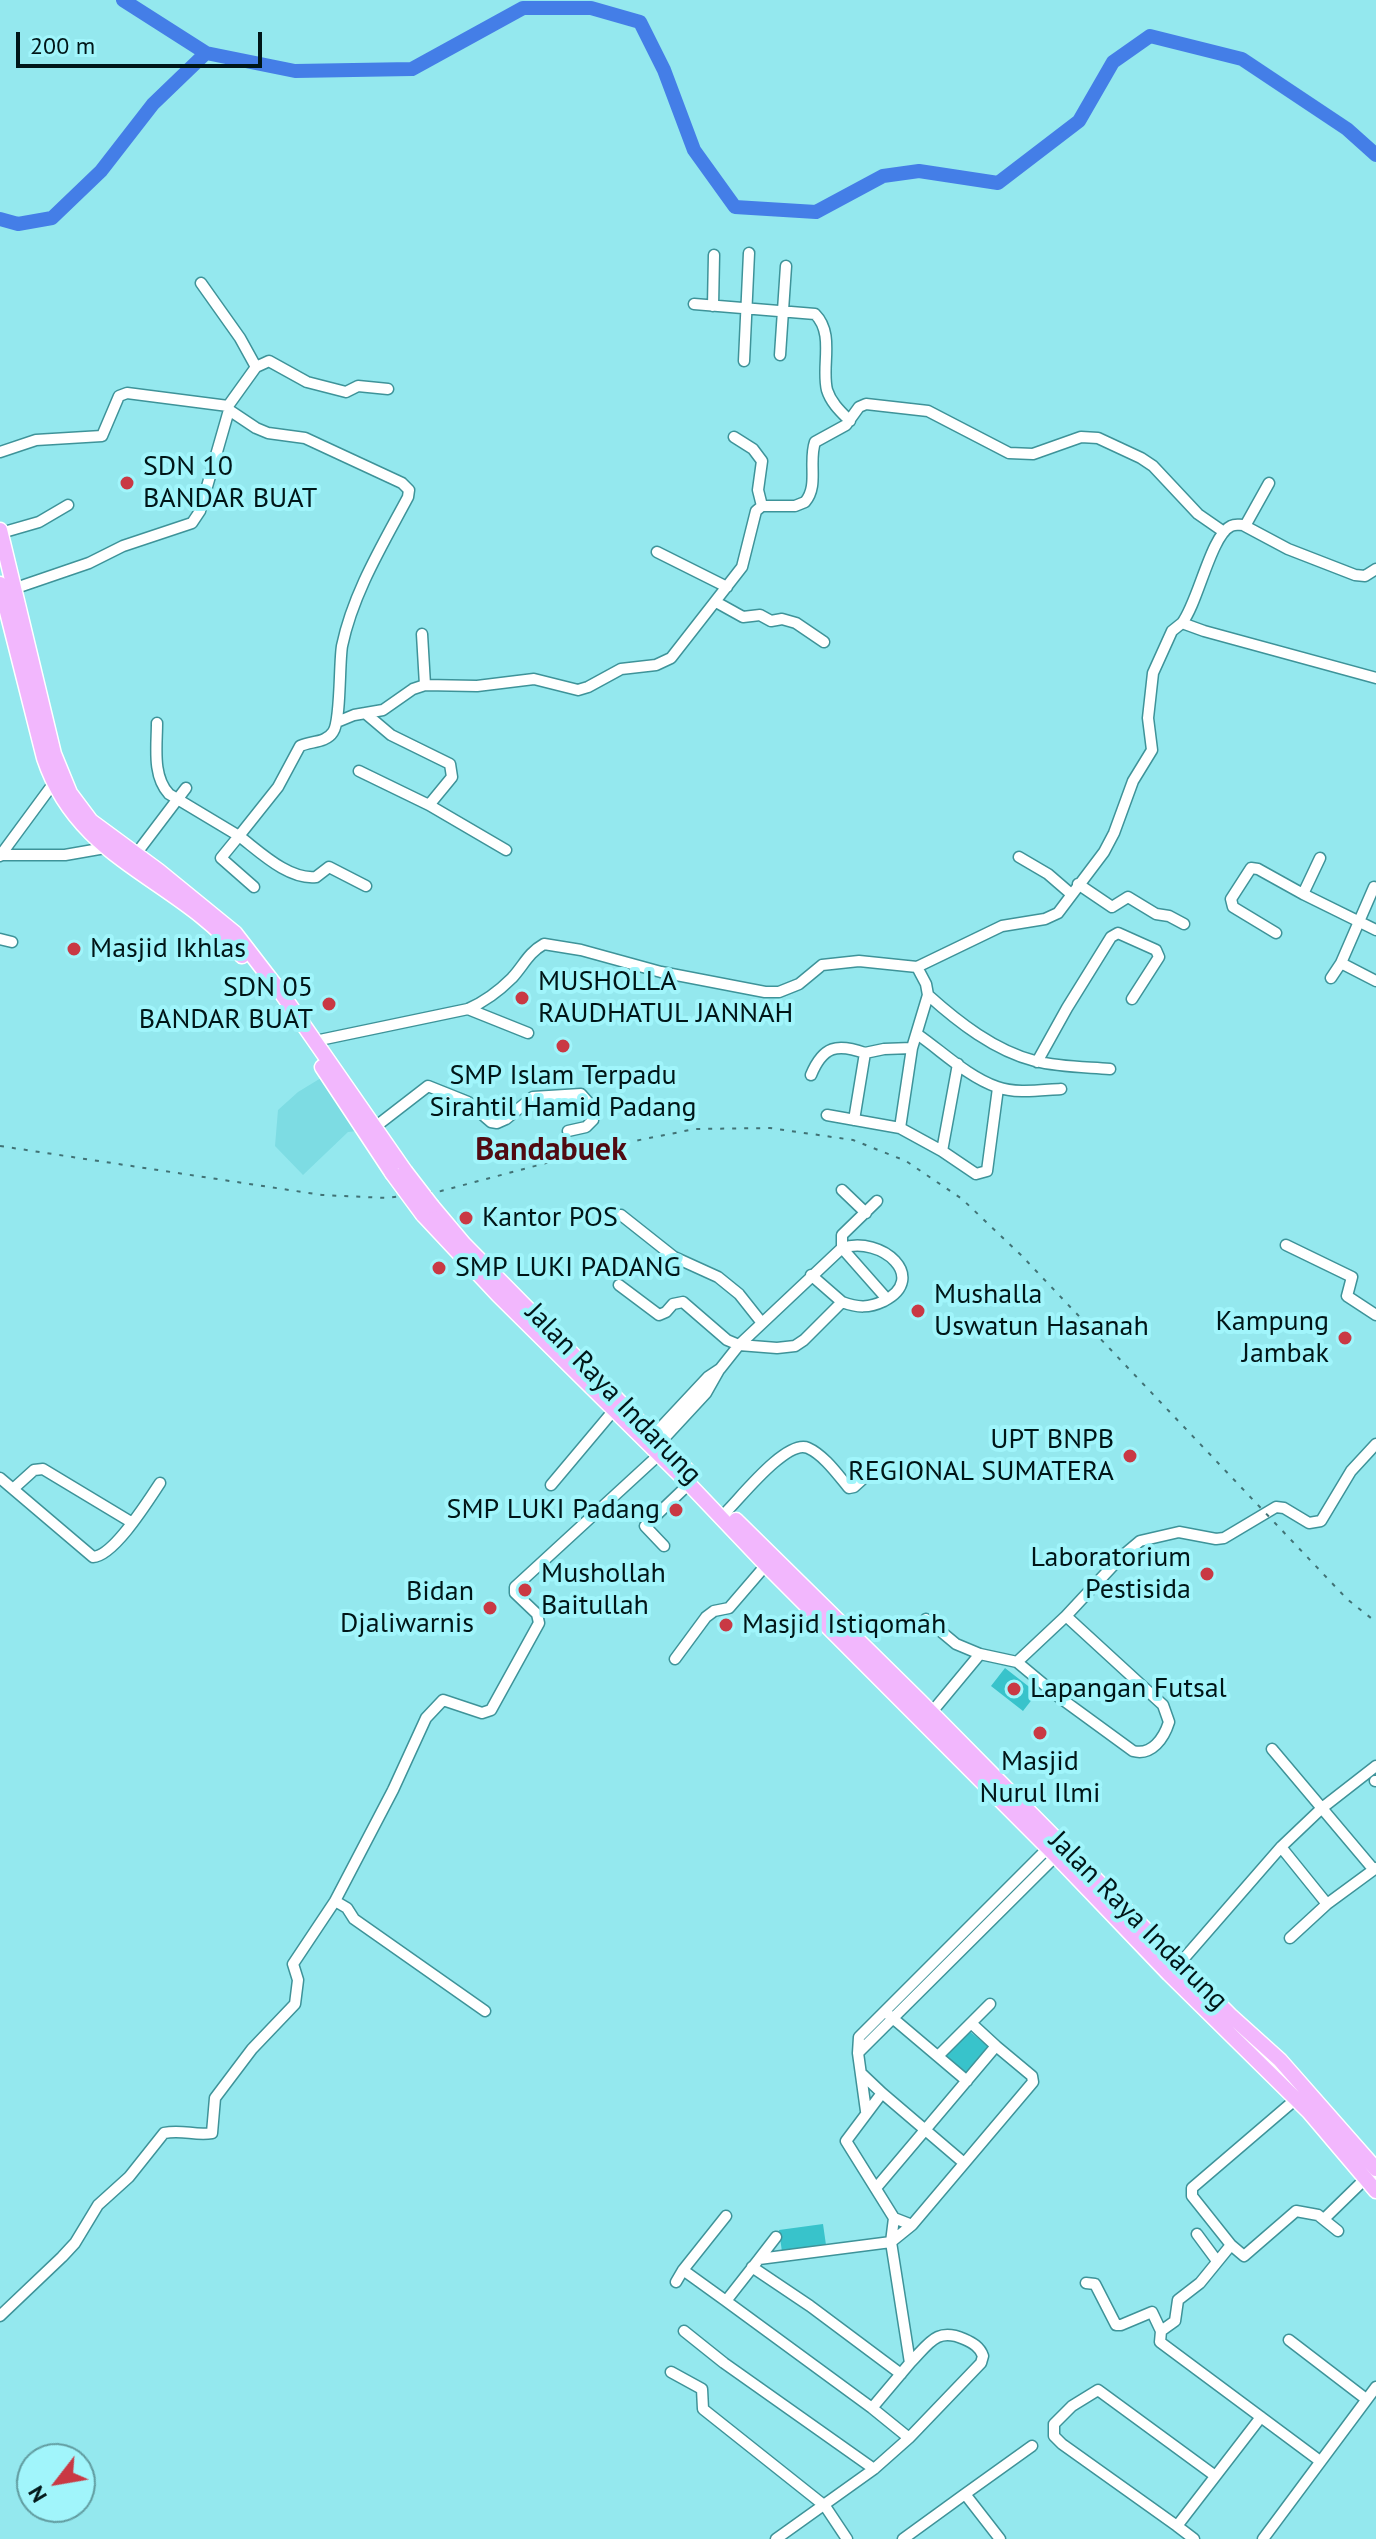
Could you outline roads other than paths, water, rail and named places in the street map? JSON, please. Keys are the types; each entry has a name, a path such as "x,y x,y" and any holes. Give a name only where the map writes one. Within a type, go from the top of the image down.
{"highway":[{"name":"Jalan Raya Indarung","path":"0,531 7,586 35,727 53,784 85,830 105,848 179,900 233,945 377,1137"},
{"name":"Jalan Raya Indarung","path":"7,586 65,784 91,821 235,933 315,1041 399,1172 428,1210 464,1244 614,1410 657,1445 689,1484 916,1706 1169,1974 1371,2174"},
{"name":"Jalan Raya Indarung","path":"536,1324 727,1511 763,1557"},
{"name":"Jalan Raya Indarung","path":"916,1706 931,1713 1280,2060 1371,2174 1376,2191"}],"street":[{"path":"744,361 749,253"},
{"path":"713,306 714,255"},
{"path":"780,355 786,266"},
{"path":"201,283 240,338 256,367"},
{"path":"694,304 812,312 821,321 827,345 827,389 834,405 850,421"},
{"path":"7,586 89,563 123,546 192,523 200,511 229,408 256,367 269,361 307,382 346,392 358,386 388,389"},
{"path":"0,452 36,440 102,436 119,396 123,394 229,408 256,428 268,433 305,438 402,483 409,490 364,583 342,645 337,722 333,733 326,739 300,746 278,787 221,858 254,887"},
{"path":"337,722 383,710 413,689 425,685 477,686 520,679 550,682 572,689 588,687 621,669 656,665 671,658 745,560 754,515 762,506 795,506 805,502 812,489 812,451 815,442 850,421 859,407 866,404 917,409 952,421 999,449 1021,454 1043,452 1081,437 1098,438 1153,466 1198,514 1224,532"},
{"path":"734,437 753,449 762,461 758,490 762,506"},
{"path":"1245,526 1269,483"},
{"path":"0,531 39,522 68,505"},
{"path":"315,1041 468,1009 512,978 527,956 544,944 765,992 789,990 815,969 830,963 859,961 917,967 1002,926 1045,919 1058,913 1070,893 1104,852 1114,833 1133,781 1152,750 1153,737 1148,718 1153,673 1172,631 1182,623 1194,602 1208,563 1224,532 1235,525 1245,526 1288,549 1355,575 1365,576 1376,569"},
{"path":"657,552 727,587"},
{"path":"716,602 746,618 760,615 771,621 782,619 796,623 824,642"},
{"path":"1182,623 1376,678"},
{"path":"422,634 425,685"},
{"path":"365,713 391,735 450,764 452,777 429,805"},
{"path":"157,723 159,780 166,791 293,872 311,878 329,867 366,886"},
{"path":"359,771 429,805 506,850"},
{"path":"0,855 53,784"},
{"path":"136,854 186,788"},
{"path":"0,855 65,855 105,848"},
{"path":"1019,857 1048,874 1070,893"},
{"path":"1303,894 1320,858"},
{"path":"1276,933 1233,907 1231,899 1249,870 1258,869 1376,930"},
{"path":"1078,884 1108,906 1116,906 1128,897 1156,914 1169,916 1184,924"},
{"path":"1331,978 1341,963 1374,887"},
{"path":"1037,1062 1111,937 1118,933 1156,950 1159,957 1132,999"},
{"path":"1341,963 1376,981"},
{"path":"917,967 928,995 999,1047 1037,1062 1110,1069"},
{"path":"900,1128 912,1048 928,995"},
{"path":"468,1009 528,1033"},
{"path":"917,1034 998,1088 1061,1089"},
{"path":"811,1075 817,1061 831,1050 850,1048 865,1053 912,1048"},
{"path":"854,1120 865,1053"},
{"path":"942,1151 958,1064"},
{"path":"377,1137 428,1086 468,1102 484,1117 497,1123 533,1097 581,1094 588,1102 593,1120 586,1127 568,1131"},
{"path":"827,1115 900,1128 976,1174 987,1171 998,1088"},
{"path":"842,1190 866,1213"},
{"path":"877,1201 842,1235 842,1248 887,1299"},
{"path":"621,1215 674,1257 728,1284 762,1323"},
{"path":"0,2316 75,2243 98,2205 129,2177 164,2133 179,2130 196,2134 212,2133 213,2101 252,2049 295,2004 298,1980 293,1964 335,1901 393,1790 426,1718 438,1702 448,1700 485,1714 491,1710 539,1623 537,1614 515,1593 515,1587 657,1445 708,1377 720,1369 739,1345 811,1275 842,1248 850,1245 875,1247 895,1260 902,1276 901,1286 887,1299 862,1308 842,1302 811,1275"},
{"path":"1286,1245 1352,1277 1347,1296 1376,1315"},
{"path":"619,1285 659,1315 673,1304 683,1302 719,1335 739,1345 777,1348 795,1346 842,1302"},
{"path":"551,1485 614,1410"},
{"path":"1017,1662 1140,1541 1179,1532 1224,1538 1276,1507 1284,1508 1309,1523 1321,1521 1351,1471 1376,1444"},
{"path":"727,1511 778,1458 798,1447 816,1453 849,1488 865,1477"},
{"path":"13,1489 34,1470 43,1469 131,1522"},
{"path":"0,1478 93,1557 101,1556 109,1548 160,1483"},
{"path":"664,1546 645,1526 689,1484"},
{"path":"675,1659 706,1617 714,1611 729,1608 763,1557"},
{"path":"926,1619 956,1644 980,1654 1017,1662 1133,1751 1146,1752 1158,1743 1169,1722 1163,1705 1066,1616"},
{"path":"931,1713 980,1654"},
{"path":"1272,1749 1375,1869 1327,1904 1290,1938"},
{"path":"1180,1963 1281,1847 1322,1808 1374,1776"},
{"path":"1281,1847 1327,1904"},
{"path":"866,2111 858,2053 889,2015 1052,1852"},
{"path":"335,1901 347,1908 354,1919 485,2011"},
{"path":"938,2056 990,2004"},
{"path":"889,2015 967,2081"},
{"path":"755,2263 891,2242 912,2225 1033,2082 1032,2076 971,2023"},
{"path":"876,2188 996,2046"},
{"path":"862,2074 964,2163"},
{"path":"882,2093 846,2141 894,2218 912,2225"},
{"path":"1296,2099 1191,2190 1231,2245 1244,2256 1294,2211 1313,2213 1338,2231"},
{"path":"1324,2219 1371,2174"},
{"path":"676,2282 726,2216"},
{"path":"894,2218 891,2242 910,2363"},
{"path":"1197,2234 1217,2261"},
{"path":"726,2301 776,2237"},
{"path":"1161,2331 1176,2319 1178,2300 1200,2283 1231,2245"},
{"path":"755,2263 901,2374"},
{"path":"683,2270 909,2438"},
{"path":"1086,2283 1095,2284 1116,2325 1152,2312 1161,2331 1160,2342 1320,2461"},
{"path":"684,2331 874,2469"},
{"path":"776,2539 874,2469 909,2438 981,2363 983,2356 980,2349 968,2340 946,2333 936,2337 872,2408"},
{"path":"1289,2340 1366,2399"},
{"path":"671,2372 702,2389 701,2406 707,2413 825,2506 847,2539"},
{"path":"1263,2539 1376,2387"},
{"path":"1194,2539 1062,2444 1054,2436 1054,2424 1072,2406 1098,2390 1214,2475"},
{"path":"1177,2526 1261,2417"},
{"path":"903,2539 1032,2446"},
{"path":"965,2494 1000,2539"}],"waterway":[{"path":"123,0 206,53 295,71 412,69 523,8 591,8 640,22 664,70 694,150 735,207 816,212 883,176 919,171 998,183 1079,121 1113,62 1150,36 1242,59 1347,129 1376,155"},
{"path":"0,219 18,224 52,218 101,171 153,104 206,53"}],"railway":[{"path":"0,1146 322,1195 387,1198 441,1191 614,1145 695,1129 770,1128 853,1140 906,1161 962,1199 1021,1255 1347,1599 1376,1622"}],"place":[{"name":"SDN 10 BANDAR BUAT","path":"127,483"},
{"name":"Masjid Ikhlas","path":"74,949"},
{"name":"MUSHOLLA RAUDHATUL JANNAH","path":"522,998"},
{"name":"SDN 05 BANDAR BUAT","path":"329,1004"},
{"name":"SMP Islam Terpadu Sirahtil Hamid Padang","path":"563,1046"},
{"name":"Kantor POS","path":"466,1218"},
{"name":"SMP LUKI PADANG","path":"439,1268"},
{"name":"Mushalla Uswatun Hasanah","path":"918,1311"},
{"name":"Kampung Jambak","path":"1345,1338"},
{"name":"UPT BNPB REGIONAL SUMATERA","path":"1130,1456"},
{"name":"SMP LUKI Padang","path":"676,1510"},
{"name":"Laboratorium Pestisida","path":"1207,1574"},
{"name":"Mushollah Baitullah","path":"525,1590"},
{"name":"Bidan Djaliwarnis","path":"490,1608"},
{"name":"Masjid Istiqomah","path":"726,1625"},
{"name":"Lapangan Futsal","path":"1014,1689"},
{"name":"Masjid Nurul Ilmi","path":"1040,1733"}],"district":[{"name":"Bandabuek","path":"551,1151"}]}
